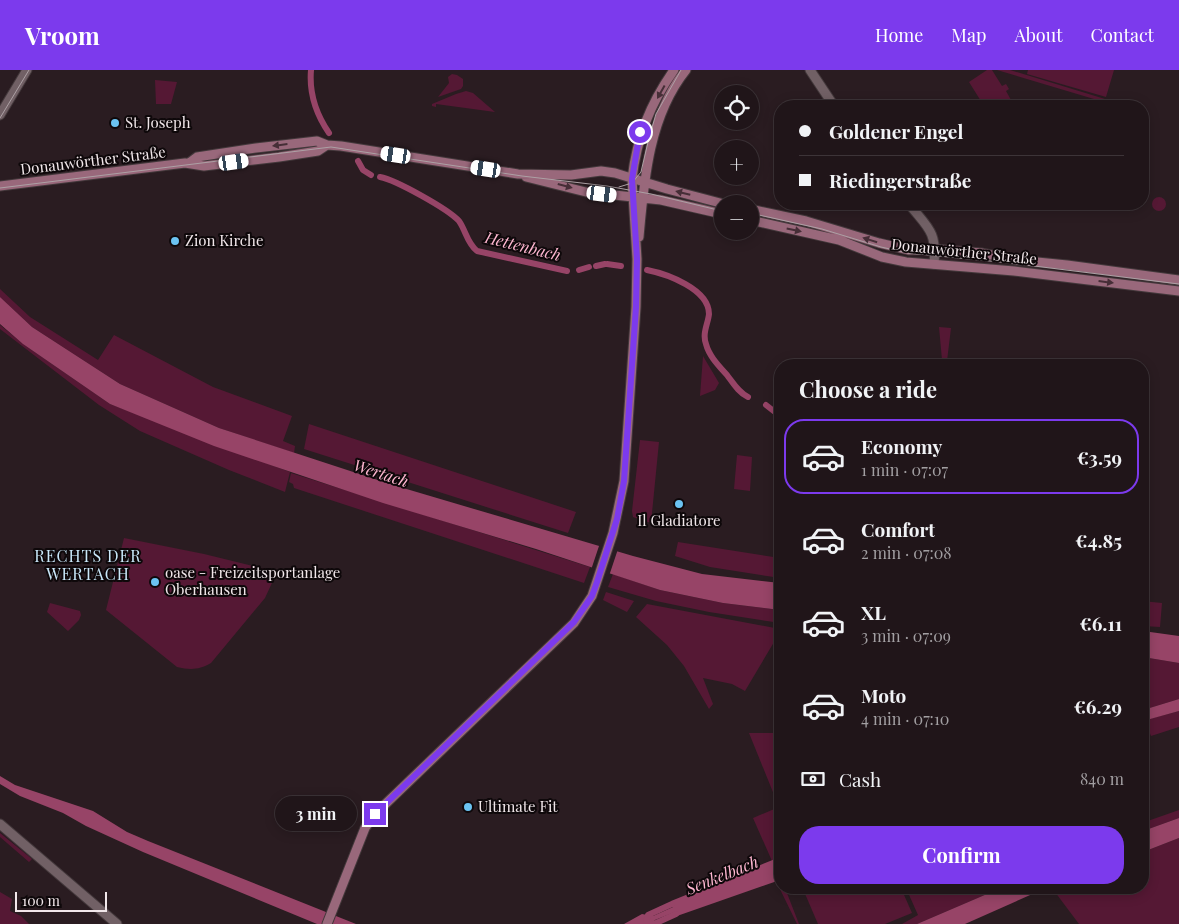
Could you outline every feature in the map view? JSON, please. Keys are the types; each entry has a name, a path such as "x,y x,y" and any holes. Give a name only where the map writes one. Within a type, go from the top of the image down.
{"main road":[{"path":"327,924 365,828 375,814 574,622 592,596 617,519 624,481 636,320 636,257 632,178 640,132 660,92 674,70"},
{"path":"636,257 645,182 661,112 666,100 686,70"},
{"name":"Donauwörther Straße","path":"0,186 189,163 204,166 279,157 318,152 327,145 518,174 571,175 601,171 615,173 714,201"},
{"name":"Donauwörther Straße","path":"518,174 586,192 643,197 714,212"},
{"name":"Donauwörther Straße","path":"759,211 806,221 909,250 936,249 981,253 1015,260 1179,280"},
{"name":"Donauwörther Straße","path":"759,222 839,240 882,257 911,262 1014,271 1179,291"}],"street":[{"path":"0,115 27,70"},
{"path":"810,70 830,100"},
{"path":"914,210 934,238 936,249 934,264"},
{"path":"0,824 117,924"}],"shaded area":[{"path":"987,70 992,70 1002,86 1006,84 1009,89 1006,91 1011,100 980,100 969,82"},
{"path":"997,70 1010,70 1105,99 1097,100"},
{"path":"1028,70 1114,70 1106,97 1027,74"},
{"path":"452,74 463,79 463,86 461,89 438,97 449,83 448,77"},
{"path":"155,80 177,82 171,104 156,104"},
{"path":"466,91 473,93 495,112 436,104 436,107 432,106 432,104"},
{"path":"1156,197 1162,197 1166,204 1162,211 1156,211 1152,207 1152,201"},
{"path":"0,289 30,317 98,360 114,335 213,387 292,416 283,441 295,446 294,453 219,428 120,384 32,327 0,297"},
{"path":"0,297 32,327 120,384 219,428 393,485 633,556 702,574 774,582 774,609 723,603 660,590 536,549 383,503 214,446 110,404 23,344 0,324"},
{"path":"0,325 26,346 110,404 290,472 285,492 140,431 99,405 0,329"},
{"path":"939,327 951,328 947,359 942,359"},
{"path":"703,356 719,383 715,390 700,396"},
{"path":"309,424 576,512 568,533 304,449"},
{"path":"640,440 659,442 651,523 633,517 632,511"},
{"path":"737,455 752,457 750,491 734,489"},
{"path":"291,473 590,567 584,583 294,488 293,484 289,482"},
{"path":"124,538 204,554 277,572 265,598 211,663 194,669 177,667 106,610"},
{"path":"678,542 774,557 774,577 710,567 675,556"},
{"path":"613,574 660,590 723,603 774,609 774,622 709,612 656,601 608,587"},
{"path":"606,592 634,601 627,612 603,600"},
{"path":"1149,602 1162,603 1160,627 1149,626"},
{"path":"50,603 80,611 79,620 68,631 47,612"},
{"path":"647,604 774,628 774,642 745,691 732,684 703,678 713,704 709,709 684,666 667,645 636,617"},
{"path":"1149,632 1179,636 1179,663 1149,658"},
{"path":"1149,658 1179,663 1179,699 1149,708"},
{"path":"1179,699 1179,711 1149,719 1149,708"},
{"path":"1179,711 1179,727 1151,736 1149,719"},
{"path":"749,733 774,733 774,795"},
{"path":"0,776 15,785 93,811 127,832 356,924 317,924 143,852 86,826 63,813 20,796 0,784"},
{"path":"774,809 774,860 772,861 753,818"},
{"path":"1179,810 1179,818 1149,829 1149,821"},
{"path":"1179,818 1179,838 1149,850 1149,829"},
{"path":"0,833 32,859 29,862 0,837"},
{"path":"1179,838 1179,924 1079,924 1056,894 1149,894 1149,850"},
{"path":"774,859 774,882 677,916 675,912 655,920 652,924 624,924 642,914 653,916 673,907 671,901"},
{"path":"0,892 12,899 10,911 21,916 29,924 0,924"},
{"path":"782,894 787,894 799,924 797,924"},
{"path":"805,894 904,894 912,913 885,924 818,924"},
{"path":"909,894 987,894 917,924 902,924 918,915"},
{"path":"987,894 1032,894 965,924 917,924"}],"pier":[{"path":"600,543 618,549 609,576 591,570"}],"waterway":[{"name":"Hettenbach","path":"311,70 311,87 314,103 329,133"},
{"name":"Hettenbach","path":"358,161 363,170 371,175"},
{"name":"Hettenbach","path":"380,177 409,189 453,216 459,221 471,244 477,251 567,271"},
{"name":"Hettenbach","path":"596,266 605,264"},
{"name":"Hettenbach","path":"607,264 621,266"},
{"name":"Hettenbach","path":"579,270 589,267"},
{"name":"Hettenbach","path":"647,270 686,284 702,297 707,305 709,314 705,336 709,353 736,388 748,397"},
{"name":"Hettenbach","path":"766,405 774,411"},
{"name":"Senkelbach","path":"651,924 646,922 648,915 672,904"},
{"name":"Senkelbach","path":"654,924 676,914"}],"tram line":[{"path":"0,118 29,70"},
{"path":"619,187 632,183 641,172 656,114 681,70"},
{"path":"0,188 331,147 522,176 607,186 714,209"},
{"path":"759,215 822,229 908,253 1010,263 1179,284"}],"place":[{"name":"St. Joseph","path":"115,123"},
{"name":"Zion Kirche","path":"175,241"},
{"name":"Il Gladiatore","path":"679,504"},
{"name":"oase - Freizeitsportanlage Oberhausen","path":"155,582"},
{"name":"Ultimate Fit","path":"468,807"}],"district":[{"name":"RECHTS DER WERTACH","path":"88,565"}],"route":[{"path":"375,814 574,622 592,596 613,533 624,481 636,320 637,259 632,179 640,132"}],"water label":[{"name":"Wertach","path":"381,473"}]}
